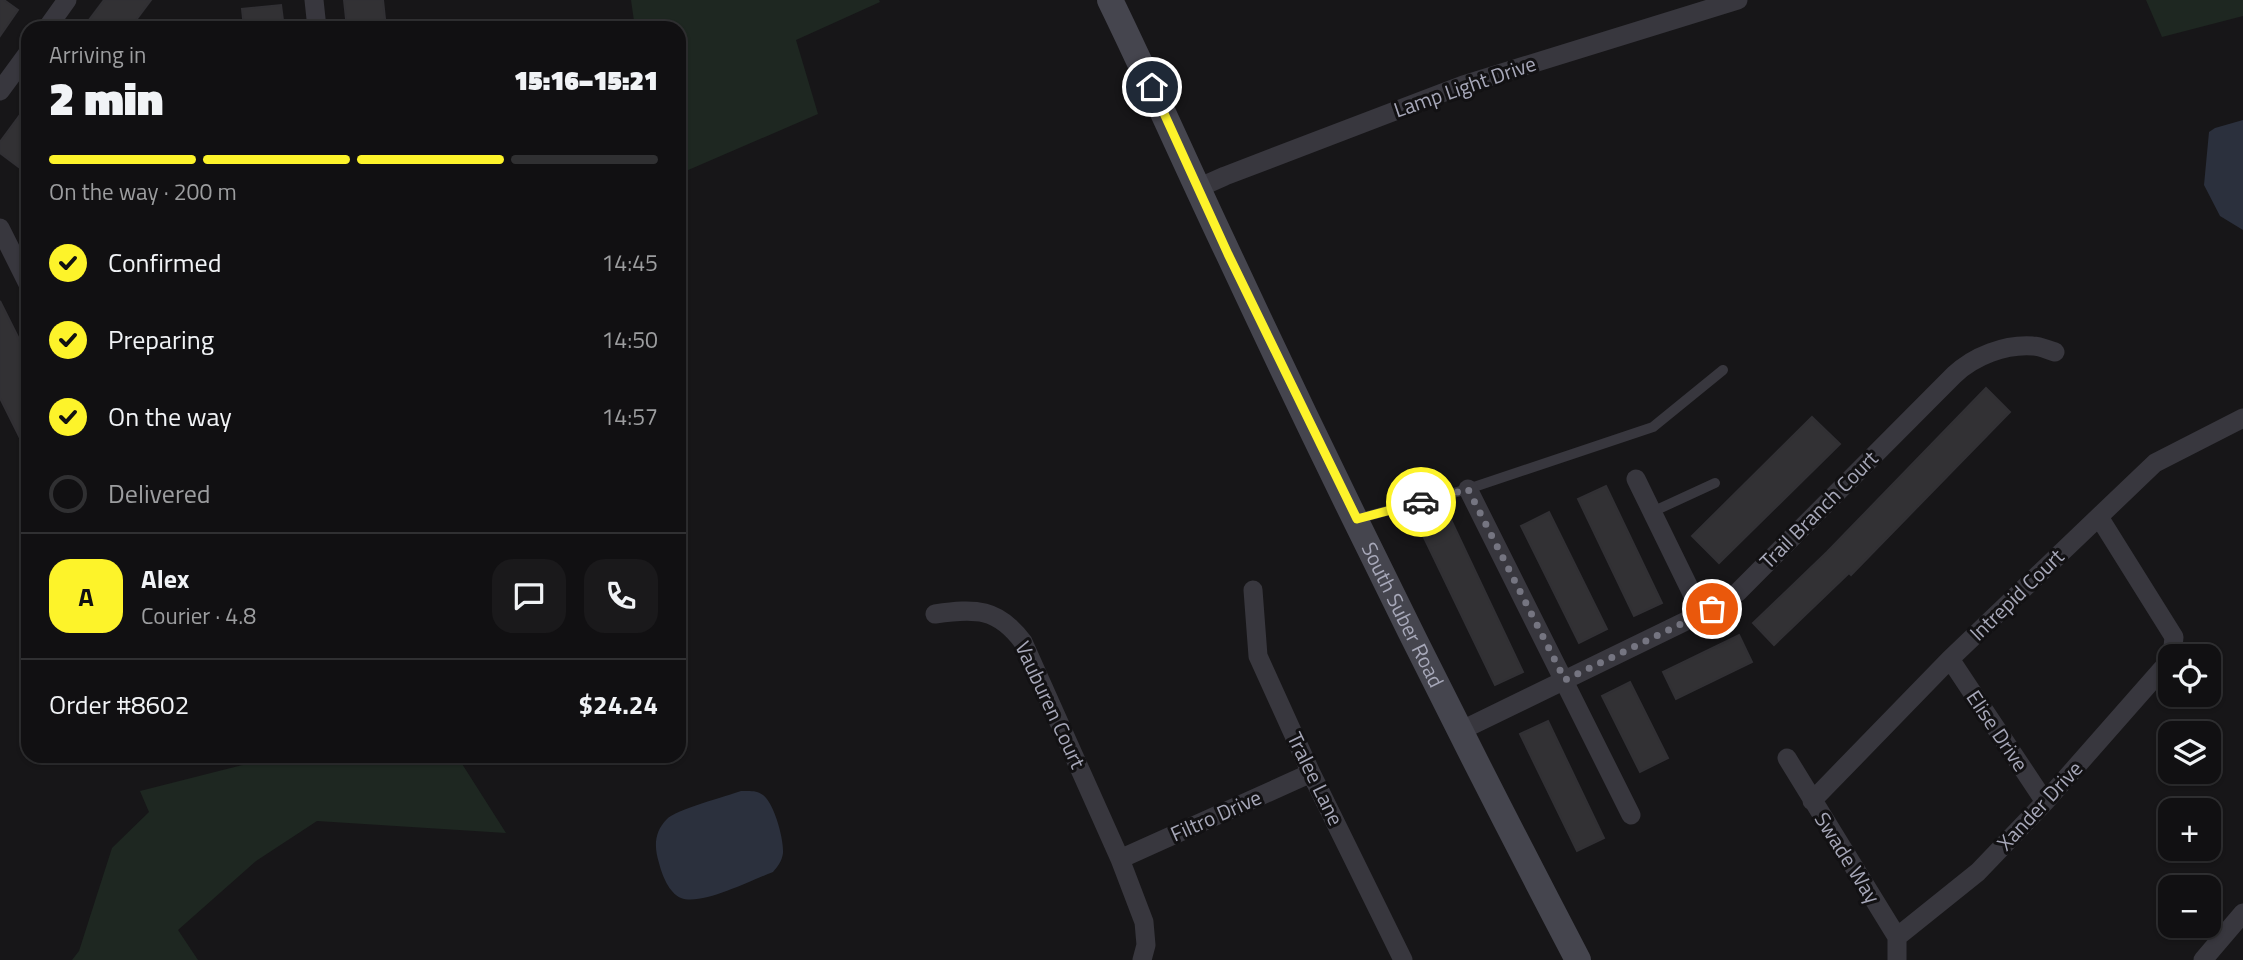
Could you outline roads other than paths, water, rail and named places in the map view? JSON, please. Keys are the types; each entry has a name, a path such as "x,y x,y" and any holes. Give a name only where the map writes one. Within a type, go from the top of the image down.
{"street":[{"path":"52,21 67,0"},
{"path":"314,0 316,21"},
{"name":"South Suber Road","path":"1110,0 1460,731 1578,960"},
{"name":"Lamp Light Drive","path":"1198,188 1463,85 1738,0"},
{"path":"0,91 21,62"},
{"path":"0,228 21,270"},
{"name":"Trail Branch Court","path":"1460,731 1702,614 1738,592 1964,365 1997,350 2033,346 2055,352"},
{"name":"Intrepid Court","path":"1812,801 1950,659 2155,463 2243,418"},
{"path":"1636,479 1702,614"},
{"path":"1468,489 1631,816"},
{"name":"Xander Drive","path":"2099,517 2174,637 2173,644"},
{"name":"Tralee Lane","path":"1253,590 1258,656 1311,773 1403,960"},
{"name":"Vauburen Court","path":"935,614 977,611 995,615 1011,626 1023,642 1120,859 1144,922 1146,945 1142,960"},
{"name":"Elise Drive","path":"1950,659 2045,802"},
{"name":"Xander Drive","path":"1896,937 1978,872 2045,802 2158,673"},
{"name":"Swade Way","path":"1787,758 1896,937 1897,960"},
{"name":"Filtro Drive","path":"1120,859 1311,773"},
{"path":"2212,957 2243,913"}],"lane":[{"path":"1357,519 1468,489 1653,428 1723,370"},
{"path":"1652,512 1715,483"}],"water":[{"path":"2243,120 2243,230 2220,216 2204,185 2209,132"},
{"path":"741,791 761,793 771,805 782,839 783,853 780,863 773,872 714,895 690,900 677,896 667,883 657,857 656,840 663,824 672,815"}]}
